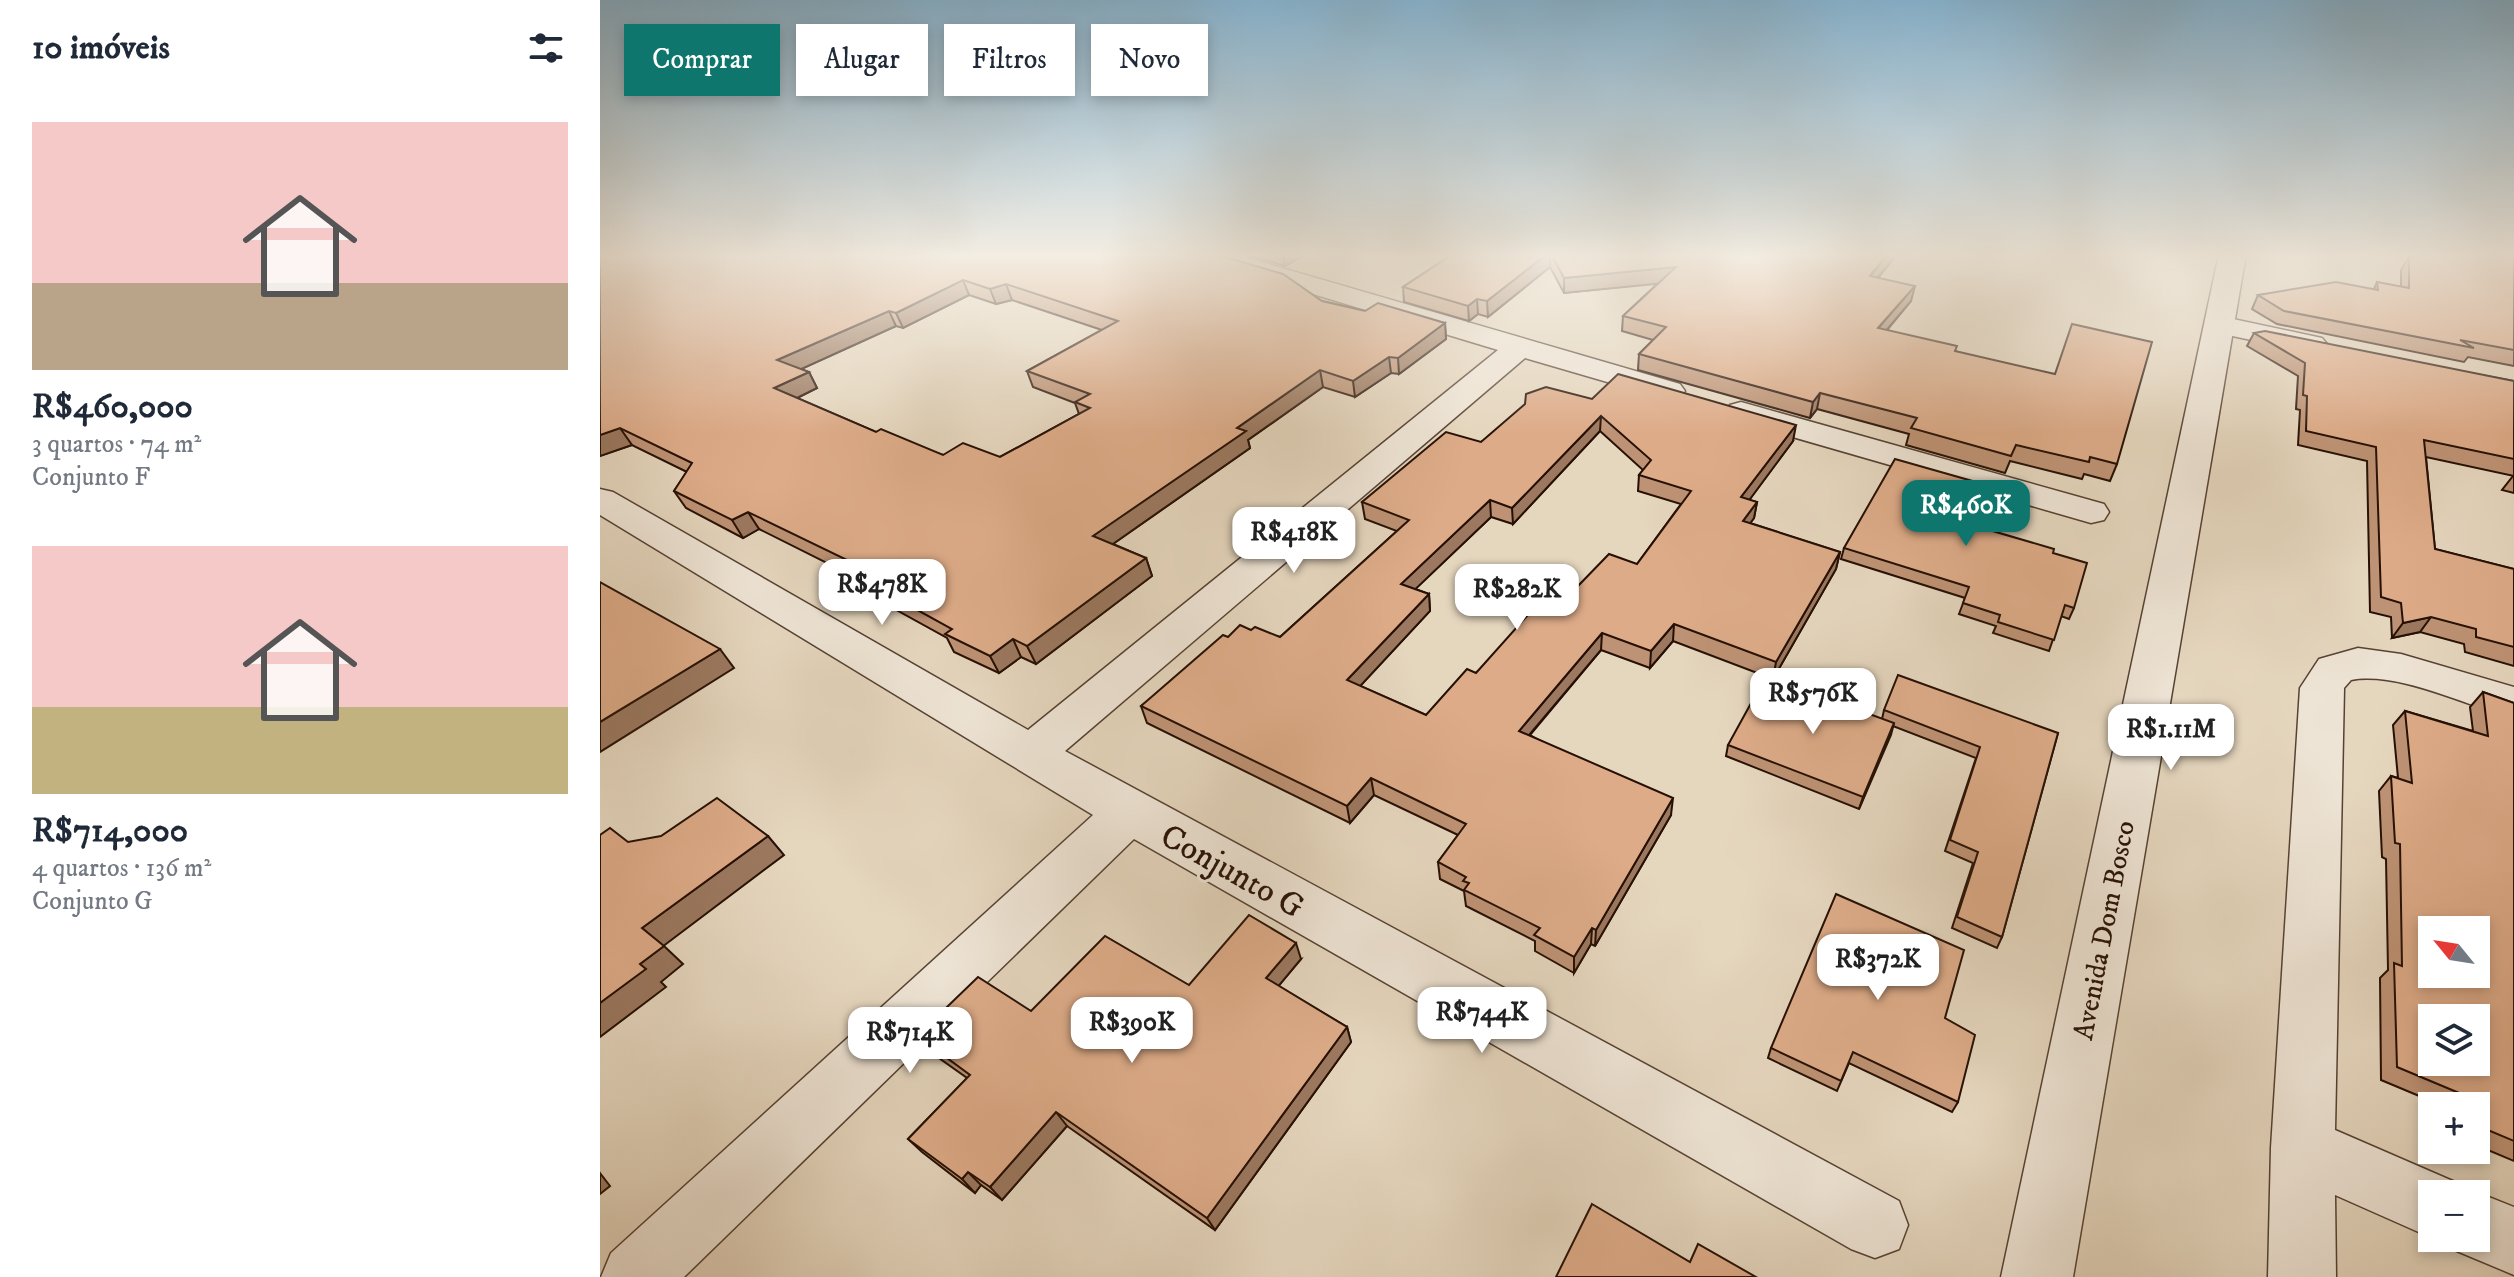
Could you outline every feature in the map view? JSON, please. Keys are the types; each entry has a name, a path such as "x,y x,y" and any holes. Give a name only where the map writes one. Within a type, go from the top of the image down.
{"street":[{"path":"1404,314 2091,512"},
{"name":"Avenida Dom Bosco","path":"2037,1277 2221,314"},
{"path":"2219,325 2343,350"},
{"path":"1031,754 1518,348"},
{"name":"Conjunto G","path":"600,500 1129,812 1875,1225"},
{"path":"2302,1277 2303,1148 2322,688 2328,673 2343,665 2365,663 2389,666 2514,703"},
{"path":"635,1277 1129,812"},
{"path":"2303,1148 2418,1199"},
{"path":"2490,1231 2514,1241"}],"building":[{"path":"600,314 883,314 777,360 809,372 774,388 876,432 881,429 943,455 963,443 1000,457 1090,408 1075,402 1090,394 1027,371 1118,321 1096,314 1413,314 1445,323 1398,358 1389,357 1353,381 1320,370 1237,428 1246,431 1093,536 1146,558 1027,646 1013,639 990,656 945,634 952,629 872,585 876,574 748,512 732,520 674,491 692,463 620,428 600,435"},
{"path":"1891,314 1878,328 1957,346 1955,351 2055,374 2072,324 2152,342 2117,464 2090,457 2089,462 2016,445 2011,456 1911,428 1917,418 1820,393 1813,402 1639,354 1666,327 1623,316"},
{"path":"2297,314 2514,314 2514,350 2460,340 2474,348"},
{"path":"2265,331 2514,381 2514,459 2424,440 2435,549 2514,569 2514,647 2476,637 2476,629 2431,617 2403,623 2401,603 2381,597 2376,447 2306,431 2307,396 2303,395 2305,363 2254,333"},
{"path":"1618,374 1796,425 1741,497 1757,502 1743,521 1840,552 1776,662 1674,624 1651,651 1602,633 1519,731 1673,798 1596,930 1592,928 1574,957 1534,935 1540,928 1464,890 1469,883 1463,881 1466,877 1438,862 1466,824 1371,778 1347,806 1141,706 1223,635 1228,637 1240,625 1280,637 1409,520 1362,502 1446,432 1481,442 1525,404 1526,394 1546,387 1592,399","holes":["1601,416 1651,460 1639,475 1691,491 1637,564 1609,554 1577,587 1559,580 1476,673 1467,669 1426,715 1347,680 1429,594 1401,584 1490,500 1512,508"]},
{"path":"1895,459 1997,488 1979,527 2054,549 2053,553 2087,563 2074,608 2065,605 2054,640 1998,622 2000,615 1963,603 1969,587 1844,548"},
{"path":"600,582 720,649 600,722"},
{"path":"1898,675 2058,733 2002,937 1957,917 1978,852 1950,840 1980,747 1884,710"},
{"path":"1766,676 1894,723 1863,797 1728,745"},
{"path":"2483,692 2514,703 2514,1141 2490,1131 2490,1092 2457,1092 2419,1076 2490,1076 2490,1004 2418,1004 2418,1076 2397,1067 2394,963 2402,966 2400,844 2395,843 2391,776 2412,783 2405,711 2488,736"},
{"path":"717,798 768,836 642,928 664,946 640,964 646,969 600,1003 600,835 610,828 628,842 661,836"},
{"path":"1836,894 1964,950 1945,1018 1975,1035 1958,1102 1853,1052 1841,1081 1771,1048"},
{"path":"1249,915 1296,943 1266,978 1347,1027 1207,1218 1056,1112 990,1187 968,1172 962,1179 908,1139 970,1075 917,1036 978,977 1031,1011 1105,936 1189,985"},
{"path":"1592,1204 1690,1262 1698,1244 1756,1277 1556,1277"}]}
